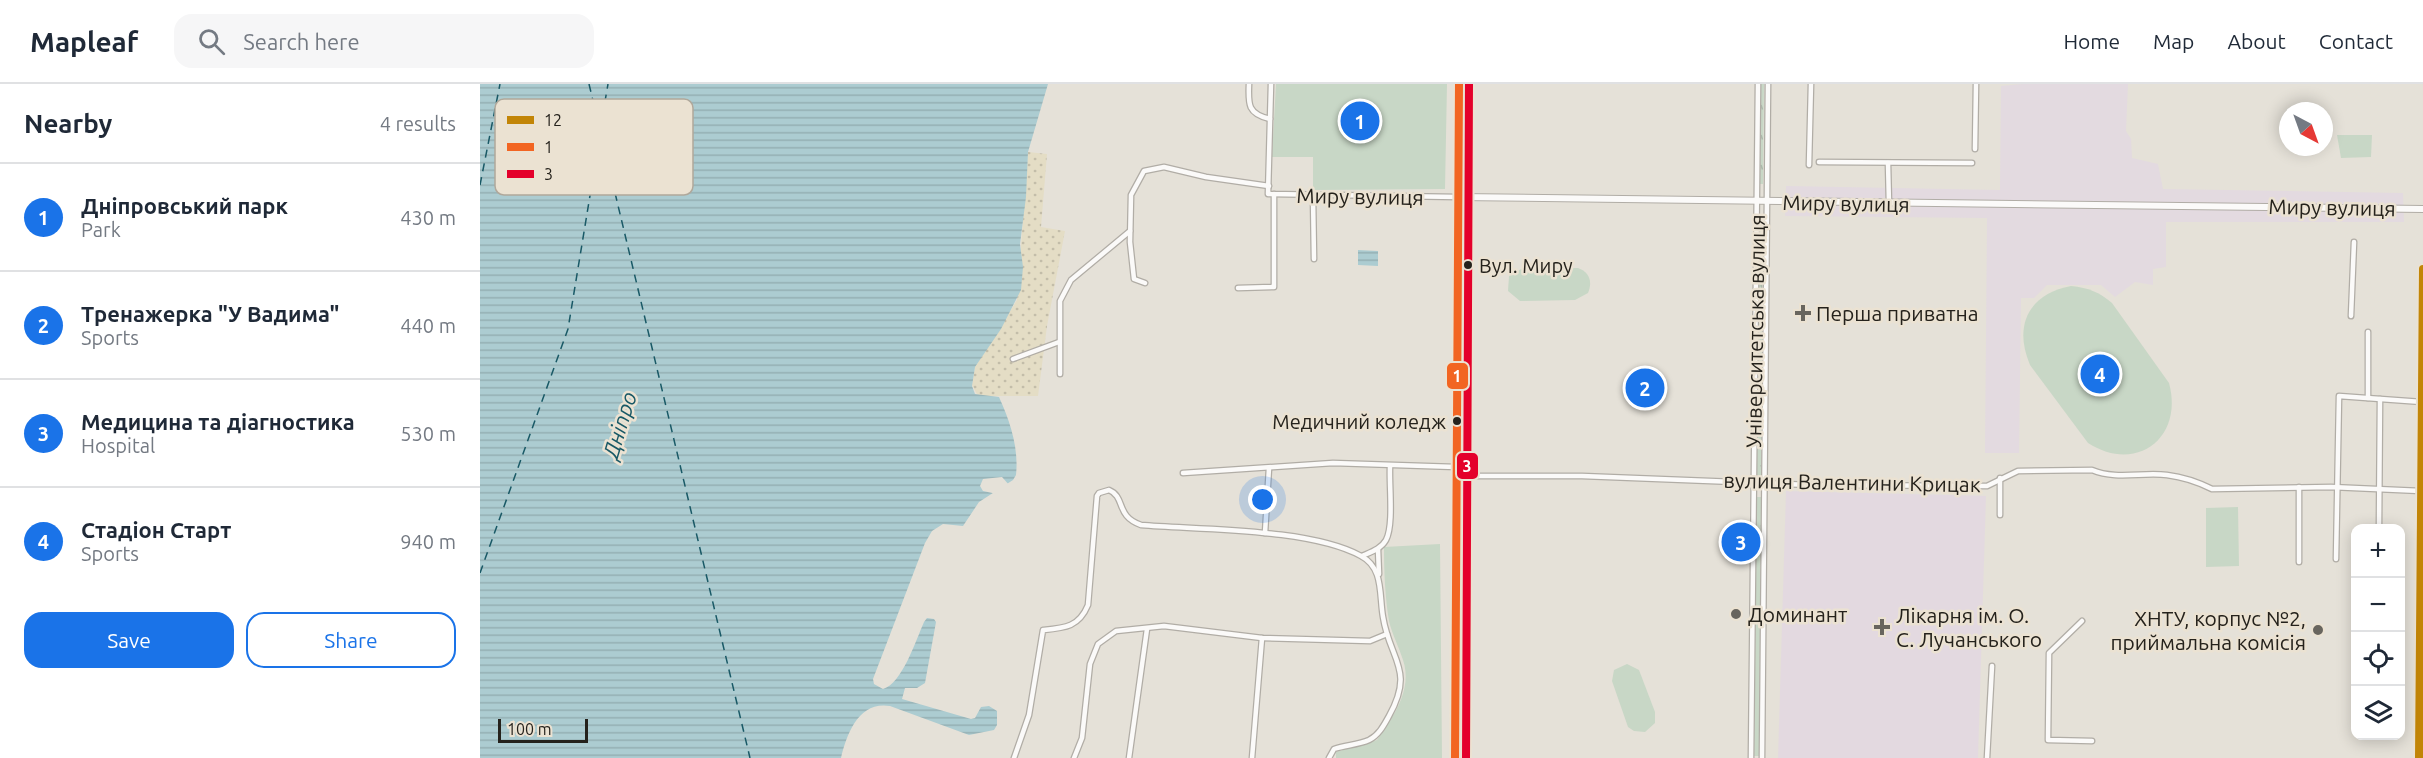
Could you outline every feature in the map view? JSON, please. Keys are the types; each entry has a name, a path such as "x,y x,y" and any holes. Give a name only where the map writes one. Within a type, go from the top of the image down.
{"main road":[{"path":"1455,758 1459,84"}],"street":[{"path":"1249,84 1248,107 1259,116 1270,119"},
{"path":"1238,288 1274,287 1269,186 1271,84"},
{"name":"Університетська вулиця","path":"1751,758 1758,84"},
{"name":"Університетська вулиця","path":"1762,758 1768,84"},
{"path":"1809,165 1811,84"},
{"path":"1975,149 1976,84"},
{"path":"1819,162 1972,163"},
{"path":"1888,163 1889,204"},
{"path":"1145,283 1134,279 1130,231 1131,195 1144,171 1164,167 1206,177 1269,186"},
{"name":"Миру вулиця","path":"1271,194 1889,204 2423,209"},
{"path":"1313,196 1314,259"},
{"path":"1060,374 1060,301 1071,280 1130,231"},
{"path":"2351,316 2354,242"},
{"path":"2419,758 2423,269"},
{"path":"2368,332 2368,398"},
{"path":"1013,360 1059,342"},
{"path":"2336,559 2339,396 2422,402"},
{"path":"2379,524 2380,399"},
{"name":"вулиця Валентини Крицак","path":"1183,473 1333,463 1547,476 1765,483 1987,486 2018,471 2092,470 2103,475 2166,475 2195,481 2212,489 2338,487 2421,491"},
{"path":"1362,556 1378,549 1390,530 1390,467"},
{"path":"1265,533 1269,468"},
{"path":"2000,478 2000,515"},
{"path":"2299,487 2300,562"},
{"path":"1014,758 1029,716 1043,630 1072,626 1083,616 1088,605 1092,578 1092,540 1099,493 1113,491 1125,516 1141,525 1265,533 1330,546 1362,556 1379,577"},
{"path":"1329,758 1334,749 1363,742 1375,736 1398,699 1401,690 1401,676 1387,634 1379,577 1378,549"},
{"path":"2082,621 2049,653 2048,740 2092,741"},
{"path":"1074,758 1082,738 1090,664 1098,644 1116,631 1147,630 1164,626 1262,638 1370,641 1387,634"},
{"path":"1129,758 1147,630"},
{"path":"1252,758 1262,638"},
{"path":"1988,758 1992,666"}],"shaded area":[{"path":"2128,84 2126,131 2131,139 2132,158 2158,164 2163,189 2403,193 2404,222 2166,222 2166,267 2153,269 2153,285 2135,282 2115,297 2101,285 2047,285 2034,298 2021,298 2019,453 1985,453 1987,218 1785,216 1786,186 2000,190 2001,86"},
{"name":"Лікарня ім. О. С. Лучанського","path":"1786,491 1986,496 1978,758 1778,758"}],"green space":[{"path":"1276,84 1447,84 1445,189 1313,190 1313,157 1272,157"},
{"path":"1760,84 1764,84 1763,184 1759,184"},
{"path":"2337,135 2372,135 2371,157 2341,158"},
{"path":"1759,221 1763,221 1761,476 1757,476"},
{"path":"1523,268 1578,268 1587,275 1590,285 1588,293 1575,300 1520,301 1508,291 1509,276"},
{"path":"2071,286 2093,291 2112,303 2169,383 2172,403 2169,420 2163,434 2152,445 2139,452 2123,454 2106,452 2088,443 2030,365 2023,337 2028,314 2044,296"},
{"path":"1757,497 1761,497 1759,756 1754,756"},
{"path":"2238,507 2239,566 2206,567 2206,508"},
{"path":"1440,544 1442,758 1336,758 1336,752 1377,740 1400,703 1403,692 1405,671 1390,626 1385,584 1384,547"},
{"path":"1627,664 1639,670 1655,712 1655,723 1645,732 1634,731 1628,727 1612,681 1614,670"}],"sand":[{"path":"1028,152 1047,154 1041,227 1065,231 1047,326 1038,396 978,396 972,385 975,367 1017,300"}],"water":[{"name":"Дніпро","path":"480,84 1048,84 1028,152 1026,197 1020,244 1023,267 1021,290 1001,329 975,367 972,386 975,394 999,397 1013,435 1016,475 1013,480 979,502 963,526 943,524 932,531 925,543 873,679 874,684 883,689 890,685 908,660 924,622 927,618 934,619 936,622 925,683 917,688 905,688 902,699 971,719 975,718 981,707 989,706 997,711 997,725 994,730 969,735 890,706 879,706 870,708 856,721 841,758 480,758"},
{"path":"1358,250 1378,251 1378,266 1358,265"}],"pier":[{"path":"1002,477 1010,486 997,494 983,491 980,486 983,479"}],"ferry route":[{"path":"497,99 500,84"},
{"path":"589,84 593,99"},
{"path":"605,99 608,84"},
{"path":"480,185 495,109"},
{"path":"480,573 568,329 590,195"},
{"path":"616,195 750,758"}],"transit line":[{"name":"1","path":"1455,758 1459,84"},
{"name":"3","path":"1466,758 1469,84"},
{"name":"12","path":"2419,758 2423,269"}],"place":[{"name":"Дніпровський парк","path":"1360,121"},
{"name":"Вул. Миру","path":"1468,265"},
{"name":"Перша приватна","path":"1803,313"},
{"name":"Стадіон Старт","path":"2100,374"},
{"name":"Тренажерка \"У Вадима\"","path":"1645,388"},
{"name":"Медичний коледж","path":"1457,421"},
{"name":"Медицина та діагностика","path":"1741,542"},
{"name":"Доминант","path":"1736,614"},
{"name":"Лікарня ім. О. С. Лучанського","path":"1882,627"},
{"name":"ХНТУ, корпус №2, приймальна комісія","path":"2318,630"}]}
